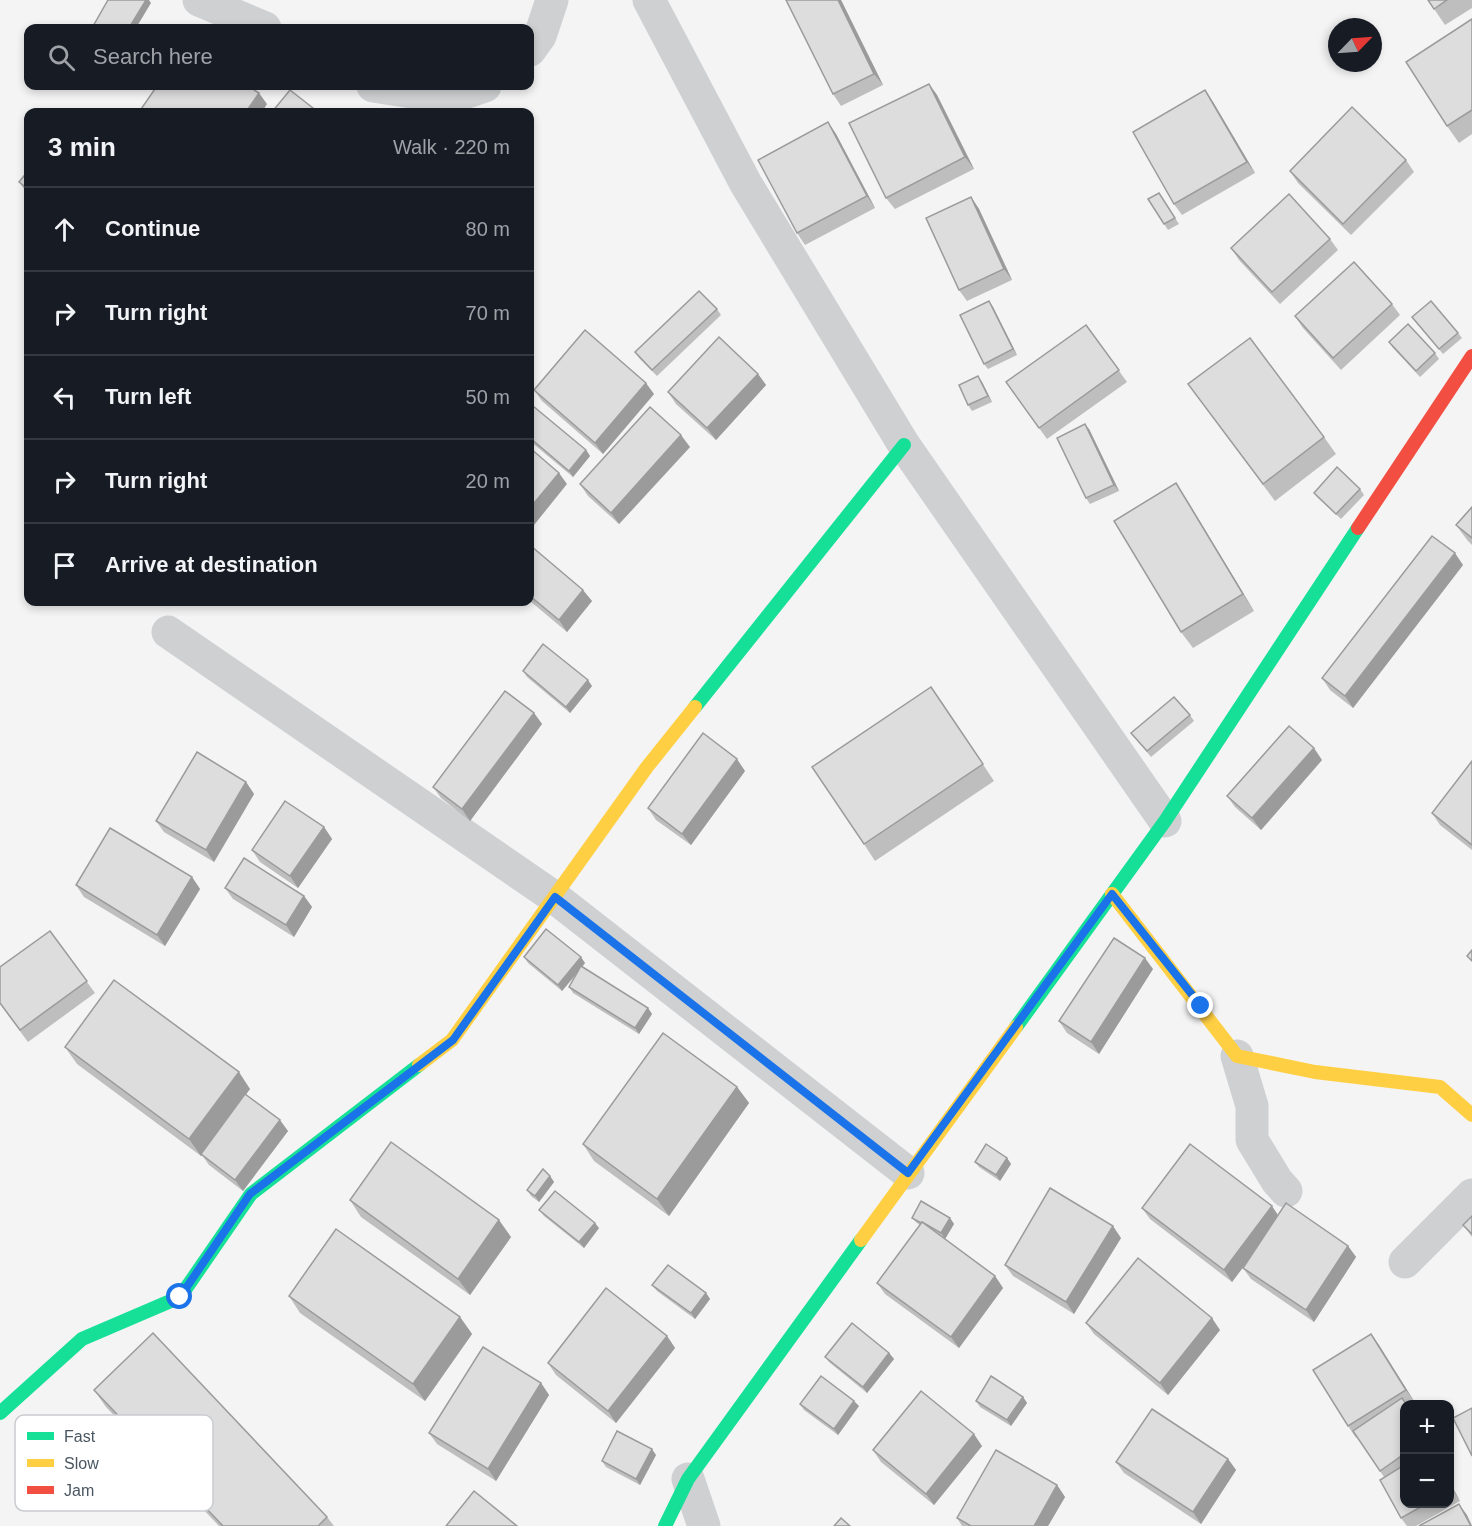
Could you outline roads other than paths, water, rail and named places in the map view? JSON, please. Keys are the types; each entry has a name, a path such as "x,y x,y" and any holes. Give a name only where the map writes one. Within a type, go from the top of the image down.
{"street":[{"path":"199,0 256,24"},
{"path":"534,44 540,36 552,0"},
{"path":"650,0 746,184 904,445 1165,821"},
{"path":"399,90 450,98 473,90"},
{"path":"665,1526 688,1479 1165,821 1472,356"},
{"path":"0,1413 82,1339 180,1297 250,1194 453,1040 647,767 904,445"},
{"path":"168,632 555,897 908,1173"},
{"path":"1112,894 1201,1006 1237,1056 1252,1106 1252,1140 1277,1181 1286,1191"},
{"path":"1237,1056 1315,1072 1440,1087 1472,1115"},
{"path":"1405,1262 1472,1195"},
{"path":"688,1479 704,1526"}]}
